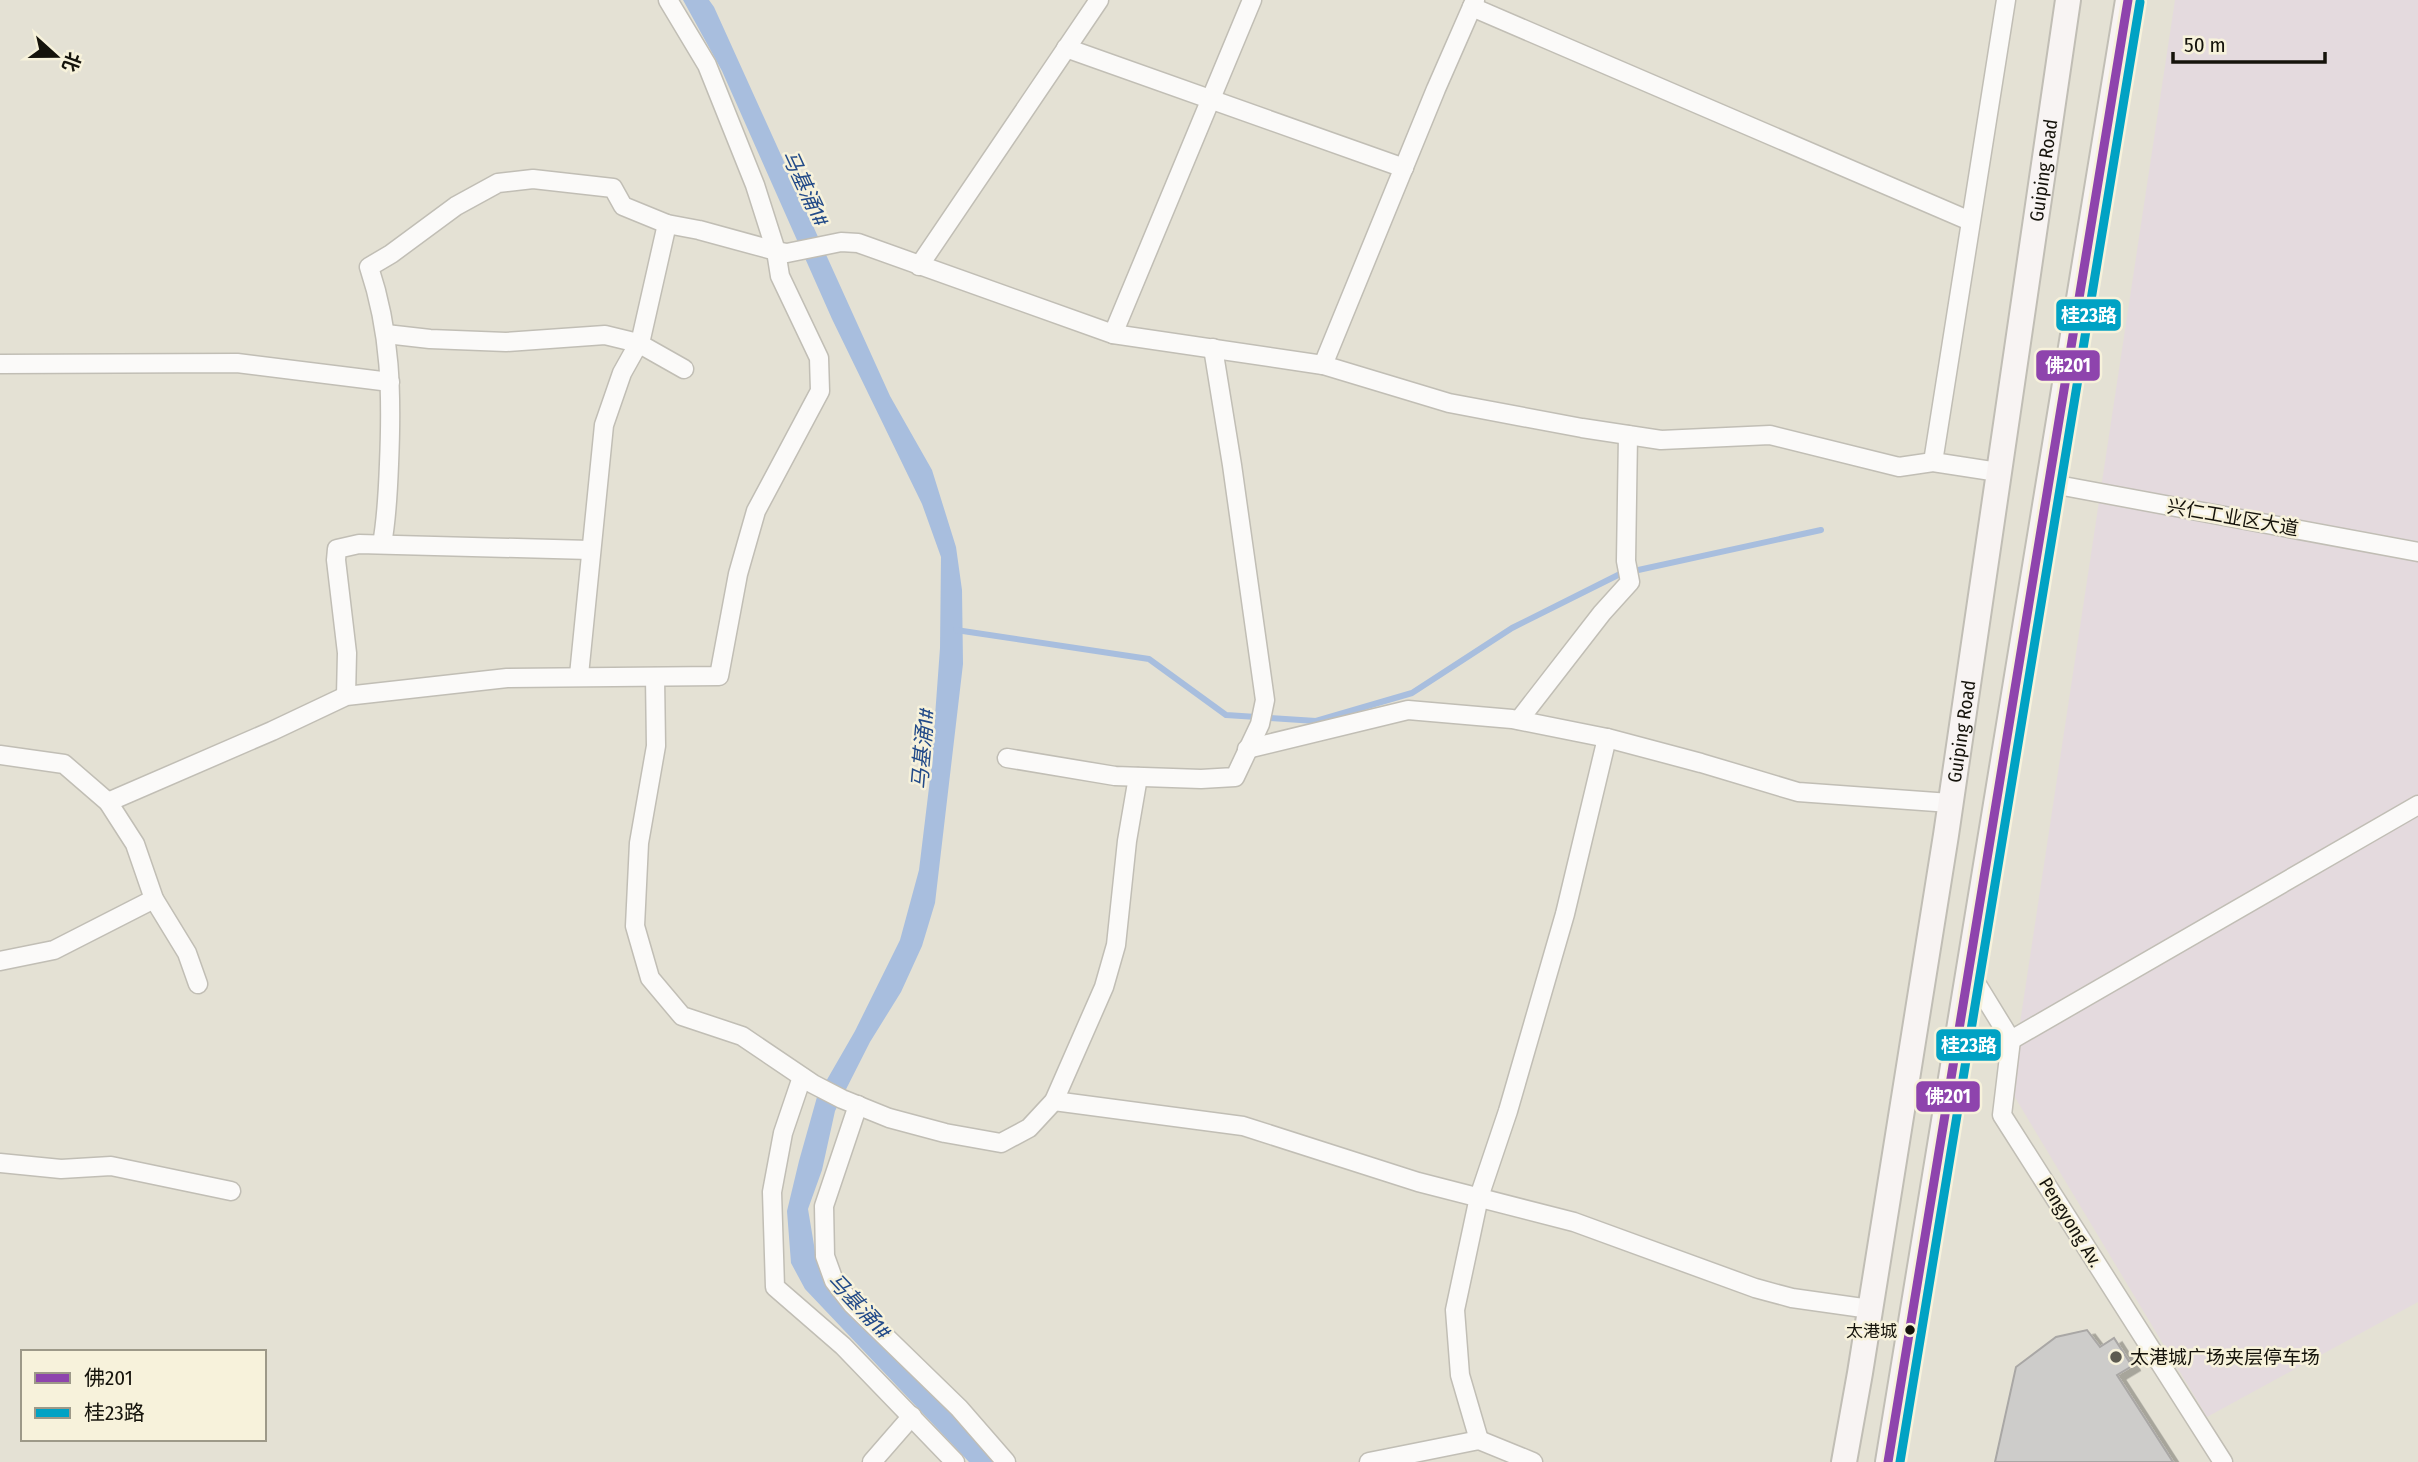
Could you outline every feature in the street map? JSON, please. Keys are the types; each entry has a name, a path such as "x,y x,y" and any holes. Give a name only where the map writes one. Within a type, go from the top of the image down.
{"main road":[{"name":"Guiping Road","path":"1844,1462 1950,803 2068,0"},
{"path":"1888,1462 2128,0"}],"street":[{"path":"107,802 346,696 507,677 719,677 738,574 756,511 820,391 819,358 780,276 782,252 707,65 668,0"},
{"path":"919,265 1099,0"},
{"path":"1113,334 1252,0"},
{"path":"1933,463 2006,0"},
{"path":"1323,365 1474,4 1970,222"},
{"path":"1066,48 1404,168"},
{"path":"382,544 387,519 390,382 381,304 369,267 456,206 498,183 533,179 613,188 623,206 667,224 782,252 841,242 858,243 1113,334 1323,365 1450,403 1661,440 1770,435 1899,467 1933,463 1998,472"},
{"path":"579,676 604,425 622,373 638,343 667,224"},
{"path":"386,334 506,342 605,335 638,343 684,369"},
{"path":"1007,758 1115,776 1202,779 1235,777 1260,724 1265,700 1213,348"},
{"path":"0,364 237,363 390,382"},
{"path":"1519,720 1630,582 1626,561 1628,435"},
{"name":"兴仁工业区大道","path":"2047,483 2418,552"},
{"path":"346,696 346,653 337,549 359,544 382,544 590,550"},
{"path":"655,677 656,746 639,843 635,926 650,978 682,1016 742,1036 808,1080 850,1102 889,1118 945,1133 1001,1143 1029,1128 1054,1101 1104,987 1116,945 1127,841 1138,777"},
{"path":"1247,748 1408,710 1519,720 1607,738 1798,792 1950,803"},
{"path":"1479,1440 1460,1376 1455,1310 1479,1197 1508,1111 1565,914 1607,738"},
{"path":"0,755 64,764 107,802 135,844 154,899 187,953 198,984"},
{"path":"1968,970 2011,1040 2418,805"},
{"path":"0,961 54,950 154,899"},
{"name":"Pengyong Av.","path":"2011,1040 2003,1115 2223,1462"},
{"path":"808,1080 783,1133 772,1192 775,1287 843,1346 955,1462"},
{"path":"1054,1101 1243,1126 1418,1182 1574,1222 1779,1295 1870,1309"},
{"path":"850,1102 824,1206 824,1256 834,1280 852,1304 959,1408 1006,1462"},
{"path":"0,1163 61,1169 111,1166 231,1191"},
{"path":"872,1462 912,1416"},
{"path":"1369,1462 1479,1440 1533,1462"}],"shaded area":[{"path":"2175,0 2418,0 2418,1302 2207,1417 2010,1089"}],"water":[{"path":"683,0 709,0 714,7 890,396 932,470 956,547 962,590 963,664 935,903 922,946 901,992 870,1042 835,1111 822,1170 808,1209 817,1263 833,1292 983,1447 994,1462 969,1462 805,1289 791,1263 787,1211 817,1097 855,1031 900,940 919,870 931,771 940,648 941,557 922,504 832,319 722,71"}],"building":[{"path":"2087,1330 2100,1347 2114,1338 2132,1366 2117,1375 2173,1462 1995,1462 2016,1367 2056,1337"}],"waterway":[{"path":"956,630 1149,659 1226,715 1316,721 1412,693 1512,628 1620,574 1821,530"}],"transit line":[{"name":"佛201","path":"1888,1462 2128,0"},
{"name":"桂23路","path":"1900,1462 2140,2"}],"place":[{"name":"太港城","path":"1910,1330"},
{"name":"太港城广场夹层停车场","path":"2116,1357"}],"water label":[{"name":"马基涌1#","path":"805,188"},
{"name":"马基涌1#","path":"923,749"},
{"name":"马基涌1#","path":"859,1306"}]}
